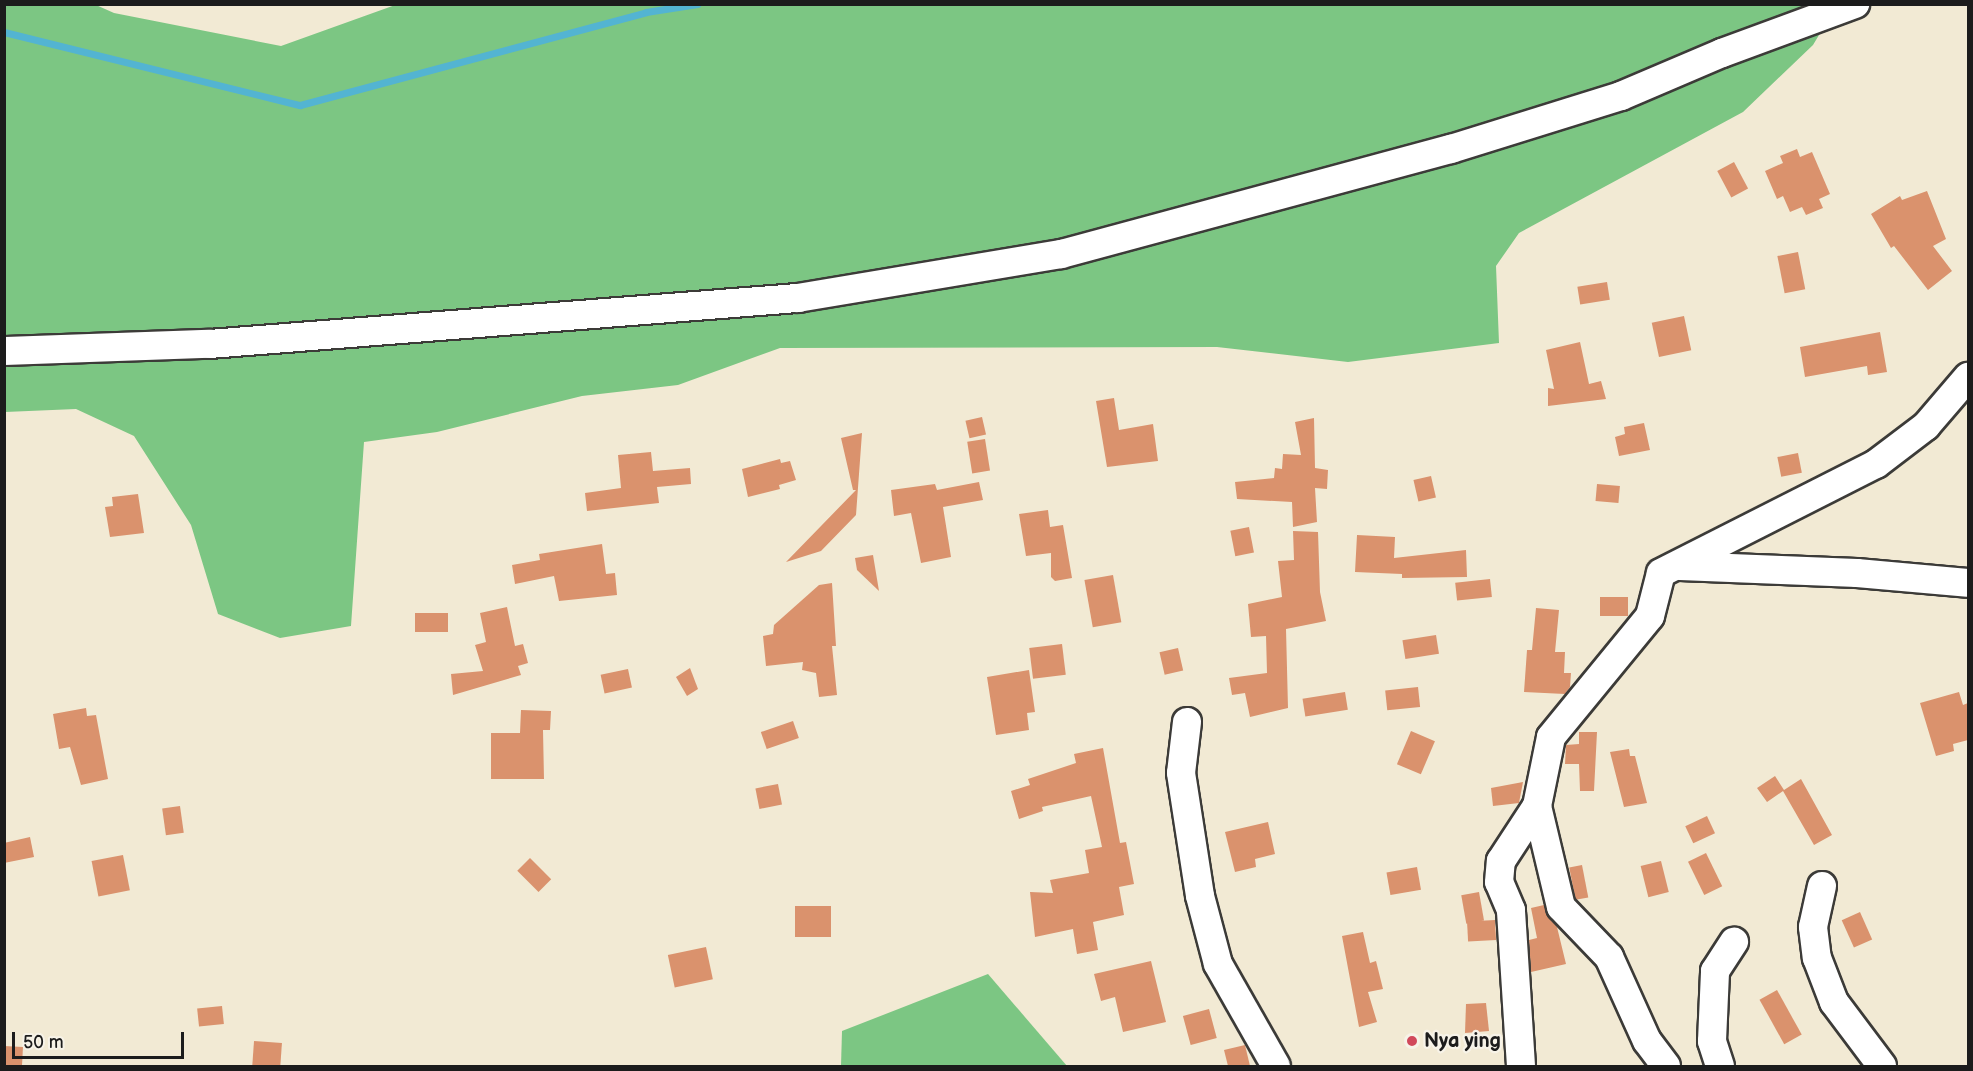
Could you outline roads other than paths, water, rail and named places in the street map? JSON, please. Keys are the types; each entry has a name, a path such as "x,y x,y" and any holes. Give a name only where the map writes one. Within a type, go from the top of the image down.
{"street":[{"path":"4,351 208,344 798,298 1061,254 1450,149 1610,100 1722,53 1855,4"},
{"path":"1521,1066 1511,910 1499,882 1501,861 1537,806 1551,737 1650,616 1661,573 1876,464 1926,426 1968,377"},
{"path":"1677,566 1857,573 1968,583"},
{"path":"1187,722 1181,773 1200,896 1218,964 1276,1066"},
{"path":"1537,806 1561,907 1609,957 1647,1041 1666,1066"},
{"path":"1822,886 1813,927 1817,958 1834,1002 1882,1066"},
{"path":"1720,1066 1712,1041 1715,971 1734,942"}],"waterway":[{"path":"4,32 300,105 646,12 697,4"}],"place":[{"name":"Nya ying","path":"1412,1041"}]}
